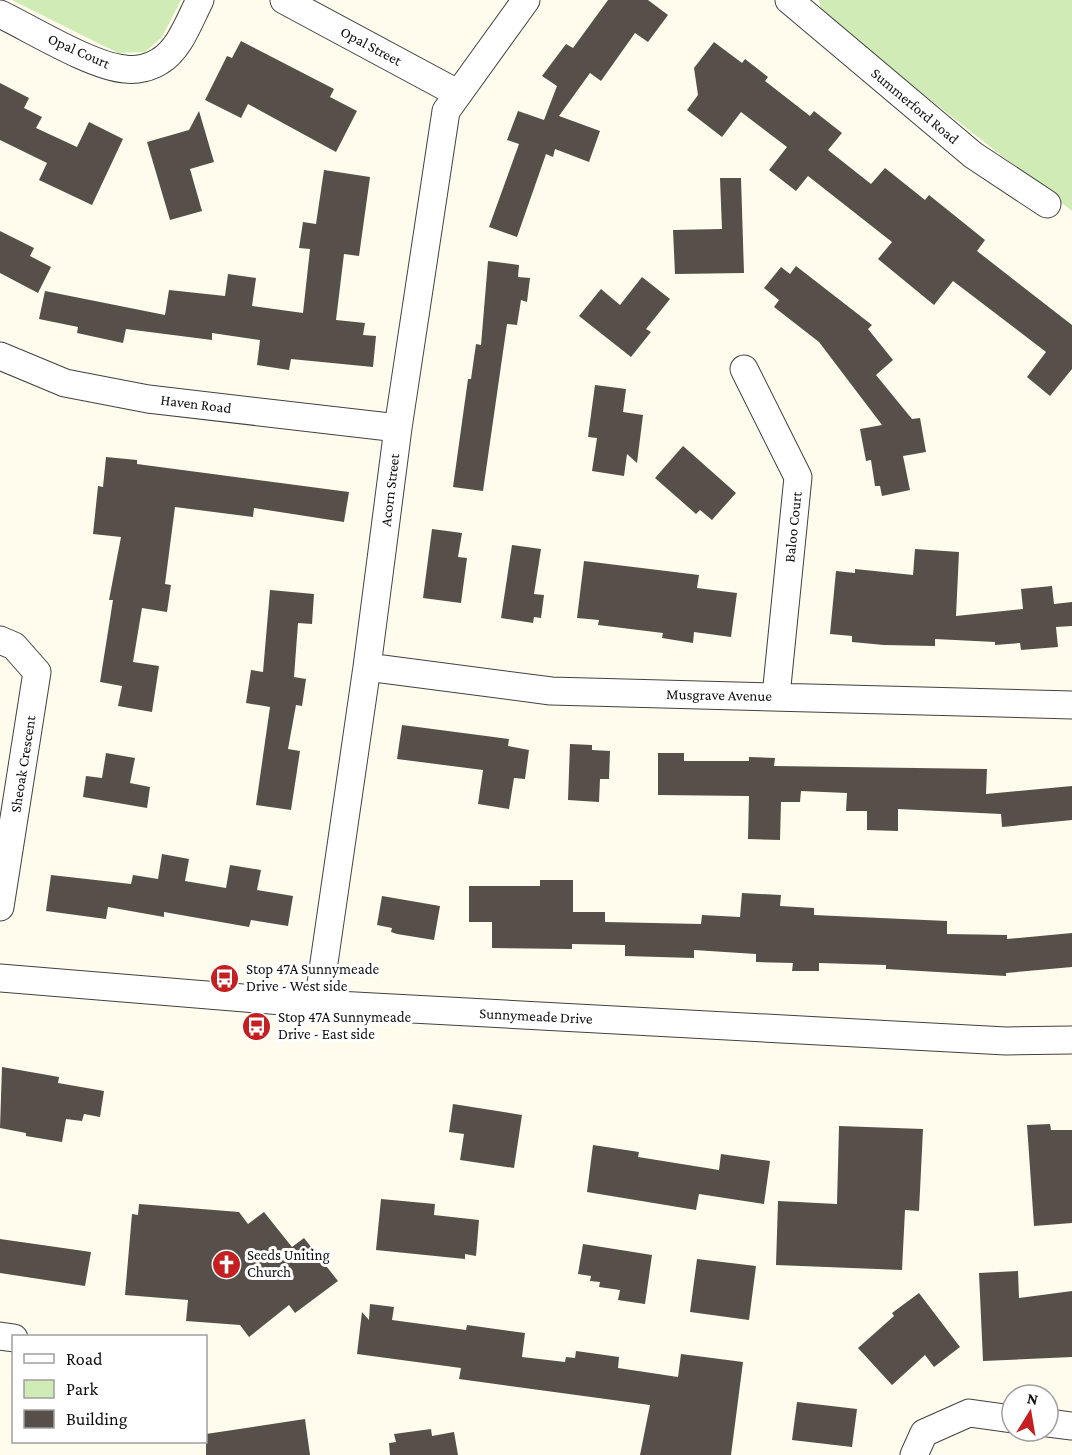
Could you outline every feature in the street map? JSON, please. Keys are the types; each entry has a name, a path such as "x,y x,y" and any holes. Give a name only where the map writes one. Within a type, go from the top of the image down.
{"street":[{"name":"Opal Court","path":"0,14 98,62 126,69 147,68 162,60 175,46 200,0"},
{"name":"Opal Street","path":"284,0 457,93"},
{"name":"Acorn Street","path":"318,1004 367,667 398,428 446,111 526,0"},
{"name":"Summerford Road","path":"789,0 973,155 1047,204"},
{"name":"Haven Road","path":"0,356 65,383 148,399 398,428"},
{"name":"Baloo Court","path":"744,369 798,477 776,696"},
{"name":"Sheoak Crescent","path":"0,640 14,646 38,672 0,907"},
{"name":"Musgrave Avenue","path":"367,667 551,691 1072,705"},
{"name":"Sunnymeade Drive","path":"0,978 318,1004 1006,1041 1072,1040"},
{"path":"914,1455 924,1433 969,1413 1000,1417"}],"green space":[{"path":"12,0 181,0 162,37 145,52 118,53"},
{"path":"819,0 1072,0 1072,211 821,14"}],"building":[{"path":"608,0 648,0 668,15 648,42 635,33 601,81 590,73 559,116 600,131 589,162 555,149 553,157 546,154 517,237 489,227 519,144 507,140 518,111 544,120 557,86 542,76 566,44 573,48"},
{"path":"241,41 334,89 330,97 357,111 336,152 248,104 241,118 205,100 227,56 232,58"},
{"path":"714,42 742,63 745,59 768,77 765,81 810,116 814,111 842,133 828,150 871,184 885,168 925,200 929,195 985,240 977,251 1072,325 1072,369 1050,396 1027,377 1046,352 953,281 934,305 878,259 892,242 808,176 796,191 769,170 787,147 741,112 722,137 687,110 698,95 694,68"},
{"path":"0,83 29,98 24,108 42,117 36,128 77,147 89,122 123,139 92,205 39,180 47,163 0,140"},
{"path":"199,111 214,162 190,169 202,211 170,220 147,142 189,130"},
{"path":"324,170 370,177 359,256 344,254 336,320 365,323 363,335 376,336 373,367 291,359 289,370 257,365 260,340 212,333 212,340 126,329 123,343 77,333 78,327 39,319 45,291 165,315 169,290 225,296 228,274 256,278 252,306 303,313 310,249 299,248 303,222 316,224"},
{"path":"720,178 741,178 744,273 675,274 673,230 722,229"},
{"path":"0,231 34,248 30,256 51,267 38,293 0,273"},
{"path":"488,261 519,265 518,277 530,278 527,302 521,300 517,325 507,324 483,491 453,487 468,379 471,379 476,344 481,345"},
{"path":"796,266 872,325 868,329 893,360 876,375 912,419 920,418 926,452 903,456 910,490 882,496 880,486 875,486 871,460 866,461 860,429 882,425 819,342 774,307 779,300 764,288 781,267 790,274"},
{"path":"642,277 670,299 646,329 651,332 631,357 579,316 601,289 620,305"},
{"path":"595,385 626,389 623,412 643,415 637,463 627,454 624,476 592,471 597,438 588,437"},
{"path":"683,446 736,493 712,520 700,510 696,514 655,478"},
{"path":"106,457 137,460 137,464 349,492 344,522 254,508 253,517 175,507 165,584 171,585 167,612 142,608 133,662 159,666 152,712 118,706 122,686 100,682 113,600 109,600 121,537 93,534 98,486 103,487"},
{"path":"432,529 462,533 458,557 467,558 461,603 423,598"},
{"path":"512,545 541,549 534,594 544,595 541,618 534,617 533,623 501,618"},
{"path":"915,549 959,552 956,616 1023,609 1021,589 1052,586 1054,604 1072,602 1072,626 1056,627 1058,647 1021,650 1020,643 995,645 995,642 935,639 935,646 884,645 852,642 852,636 830,634 836,571 855,573 855,569 913,575"},
{"path":"584,561 699,575 697,588 737,593 731,637 694,632 693,643 662,638 663,633 598,625 599,620 577,618"},
{"path":"270,590 314,594 312,624 298,623 294,677 306,679 302,706 296,705 288,749 300,751 291,810 256,805 270,707 246,703 251,670 263,672"},
{"path":"402,725 509,739 508,746 529,750 525,779 514,778 509,809 478,804 483,770 397,759"},
{"path":"570,744 592,745 592,750 610,751 609,779 600,779 599,802 568,800"},
{"path":"106,753 135,758 130,783 150,787 147,808 83,797 86,776 102,778"},
{"path":"658,753 684,753 684,761 749,761 749,757 775,758 774,766 987,769 986,794 1072,786 1072,820 1002,827 1001,814 898,809 898,831 867,830 867,811 846,811 847,793 801,791 800,802 781,802 780,840 748,839 749,796 658,795"},
{"path":"162,854 189,859 185,881 226,888 230,865 261,870 257,890 293,896 288,926 251,920 249,927 164,912 164,917 108,907 106,919 46,911 51,875 131,884 133,875 158,879"},
{"path":"540,880 573,880 573,912 605,912 605,922 701,924 702,915 740,917 742,893 781,895 780,906 814,908 814,915 947,921 947,934 1007,935 1007,939 1072,933 1072,967 1006,973 1006,976 886,969 886,965 819,963 819,971 792,971 793,963 756,962 756,954 694,950 694,958 625,956 625,945 572,944 572,949 492,948 492,922 469,922 469,886 540,886"},
{"path":"382,896 440,906 434,940 397,934 391,932 392,928 377,925"},
{"path":"2,1067 59,1077 58,1083 104,1091 100,1117 84,1114 82,1121 66,1119 62,1142 26,1136 26,1133 0,1128"},
{"path":"453,1104 522,1115 514,1168 460,1160 464,1134 449,1132"},
{"path":"1050,1124 1051,1130 1072,1130 1072,1223 1034,1226 1027,1125"},
{"path":"839,1126 923,1129 919,1211 905,1210 902,1270 776,1265 778,1201 837,1204"},
{"path":"593,1145 639,1152 638,1157 719,1170 721,1154 770,1161 764,1204 699,1194 696,1210 587,1192"},
{"path":"381,1199 435,1204 434,1215 479,1220 476,1256 465,1254 465,1259 376,1250"},
{"name":"Seeds Uniting Church","path":"139,1204 239,1212 248,1224 264,1212 292,1247 304,1238 338,1281 295,1313 289,1305 249,1337 240,1325 186,1321 188,1300 125,1295 132,1214 138,1215"},
{"path":"0,1239 91,1252 85,1286 0,1273"},
{"path":"583,1244 652,1255 645,1304 618,1300 620,1290 599,1287 600,1282 590,1281 591,1276 578,1274"},
{"path":"697,1259 756,1266 749,1320 690,1312"},
{"path":"1018,1271 1019,1298 1072,1291 1072,1357 983,1361 979,1273"},
{"path":"919,1293 960,1347 934,1367 925,1355 892,1385 858,1348 894,1316 892,1313"},
{"path":"370,1304 394,1307 392,1320 466,1330 467,1325 525,1333 522,1357 565,1362 566,1357 575,1358 576,1351 619,1357 618,1368 678,1377 681,1354 743,1362 731,1455 640,1455 650,1405 459,1379 461,1368 357,1354 362,1312 369,1320"},
{"path":"797,1402 857,1409 852,1447 792,1440"},
{"path":"305,1419 310,1455 206,1455 207,1434"},
{"path":"431,1429 432,1436 454,1432 458,1455 390,1455 389,1443 396,1442 394,1434"}],"place":[{"name":"Stop 47A Sunnymeade Drive - West side","path":"225,978"},
{"name":"Stop 47A Sunnymeade Drive - East side","path":"257,1026"},
{"name":"Seeds Uniting Church","path":"226,1264"}]}
